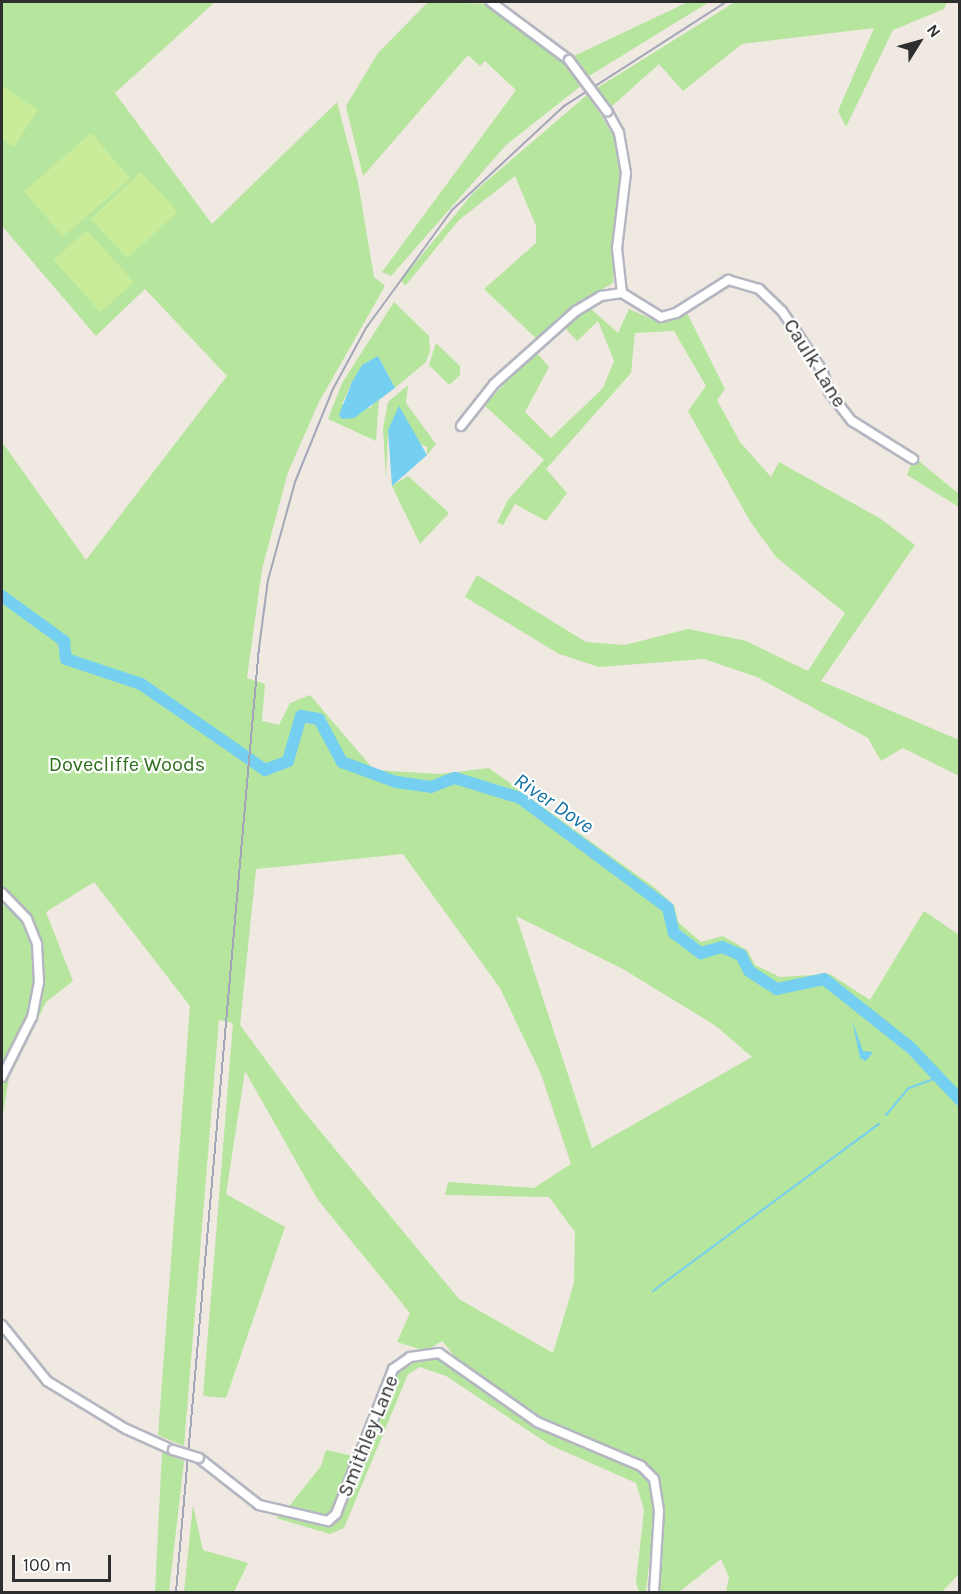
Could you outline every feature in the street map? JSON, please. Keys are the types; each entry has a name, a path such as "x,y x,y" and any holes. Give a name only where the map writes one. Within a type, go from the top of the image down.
{"street":[{"path":"461,426 494,384 576,311 601,296 622,293 617,248 626,173 619,133 607,111 569,60 491,2"},
{"name":"Caulk Lane","path":"622,293 661,316 676,313 728,280 759,289 782,311 840,407 862,429 882,435 913,459"},
{"path":"2,893 27,918 37,944 39,982 32,1017 2,1077"},
{"name":"Smithley Lane","path":"2,1325 46,1381 126,1429 173,1450 200,1458 259,1505 328,1521 336,1514 393,1369 410,1357 440,1353 537,1422 641,1466 654,1479 659,1510 654,1593"}],"green space":[{"name":"Dovecliffe Woods","path":"2,2 215,2 115,93 212,224 337,102 358,182 374,277 385,286 319,402 288,472 262,569 247,678 265,684 262,721 279,725 290,703 310,695 374,770 440,774 489,768 655,888 674,905 678,922 701,942 723,936 747,950 755,965 780,977 830,974 870,1000 924,911 959,935 959,1574 942,1592 726,1592 729,1577 721,1559 679,1592 659,1592 656,1477 555,1426 462,1365 442,1341 426,1351 397,1342 410,1313 318,1200 245,1071 226,1194 285,1227 226,1398 203,1396 233,1023 219,1020 184,1446 158,1435 190,1006 94,882 46,912 73,981 46,1002 9,1078 2,1119 2,442 86,560 227,376 145,289 96,336 2,226","holes":["403,854 500,988 541,1074 571,1164 534,1188 448,1182 445,1195 549,1197 575,1232 574,1283 553,1353 459,1299 301,1108 240,1025 256,869","516,916 623,969 716,1026 752,1057 592,1148"]},
{"path":"428,2 493,4 565,61 582,85 506,145 391,276 382,272 516,90 485,61 480,66 468,55 363,176 346,106 378,53"},
{"path":"688,2 709,2 589,76 574,56"},
{"path":"735,2 947,2 944,9 893,30 846,127 838,111 874,28 742,44 683,91 659,64 611,107 597,88"},
{"path":"2,86 38,110 14,147 2,139"},
{"path":"588,94 617,142 621,169 613,283 590,296 538,340 484,289 536,243 536,226 515,176 459,220 405,286 401,280 474,192"},
{"path":"91,133 130,178 63,237 24,191"},
{"path":"141,172 178,211 127,259 91,219"},
{"path":"87,230 134,282 100,312 54,260"},
{"path":"394,302 429,336 430,351 426,362 395,388 378,356 352,382 342,404 370,408 379,398 376,441 328,419 342,383"},
{"path":"590,308 618,333 629,309 654,320 687,313 725,389 717,400 740,442 771,477 779,462 881,519 915,545 821,681 959,740 959,776 903,748 881,761 868,738 757,677 704,659 599,667 559,654 465,597 477,575 586,642 625,645 688,629 746,641 808,671 845,613 776,557 750,521 688,411 706,386 674,331 635,333 631,373 546,469 567,493 546,521 515,504 503,525 497,522 508,500 544,460 484,405 536,352 549,367 525,412 551,438 603,388 614,361 598,321 577,341 565,328"},
{"path":"436,343 460,366 460,375 449,385 429,365"},
{"path":"408,385 406,403 436,444 427,455 427,447 388,430 386,478 383,429 388,402"},
{"path":"914,457 959,494 959,507 907,475"},
{"path":"408,476 449,513 420,544 392,486"},
{"path":"438,1357 535,1425 639,1469 651,1481 655,1510 646,1592 639,1592 636,1582 644,1510 636,1483 550,1445 446,1376 420,1367 408,1374 344,1528 330,1534 276,1518 283,1512 329,1524 339,1516 398,1373 412,1360"},
{"path":"326,1450 353,1456 333,1512 326,1517 287,1509 321,1466"},
{"path":"162,1452 184,1461 169,1592 155,1592"},
{"path":"193,1505 203,1550 248,1563 234,1592 184,1592"}],"water":[{"path":"378,356 395,388 354,418 342,419 339,415 352,382 362,365"},
{"path":"399,406 427,455 392,486 388,430"},
{"path":"852,1020 863,1051 873,1052 866,1061 860,1058"}],"waterway":[{"name":"River Dove","path":"2,596 64,641 66,659 141,684 265,770 288,761 301,716 319,719 342,762 396,782 431,787 455,778 520,798 668,908 674,933 701,953 722,947 741,955 749,971 777,989 824,979 911,1048 960,1100"},
{"path":"886,1115 909,1088 939,1077"},
{"path":"653,1291 879,1124"}],"railway":[{"path":"176,1592 259,648 268,580 295,482 333,389 366,328 452,210 564,106 726,2"}]}
